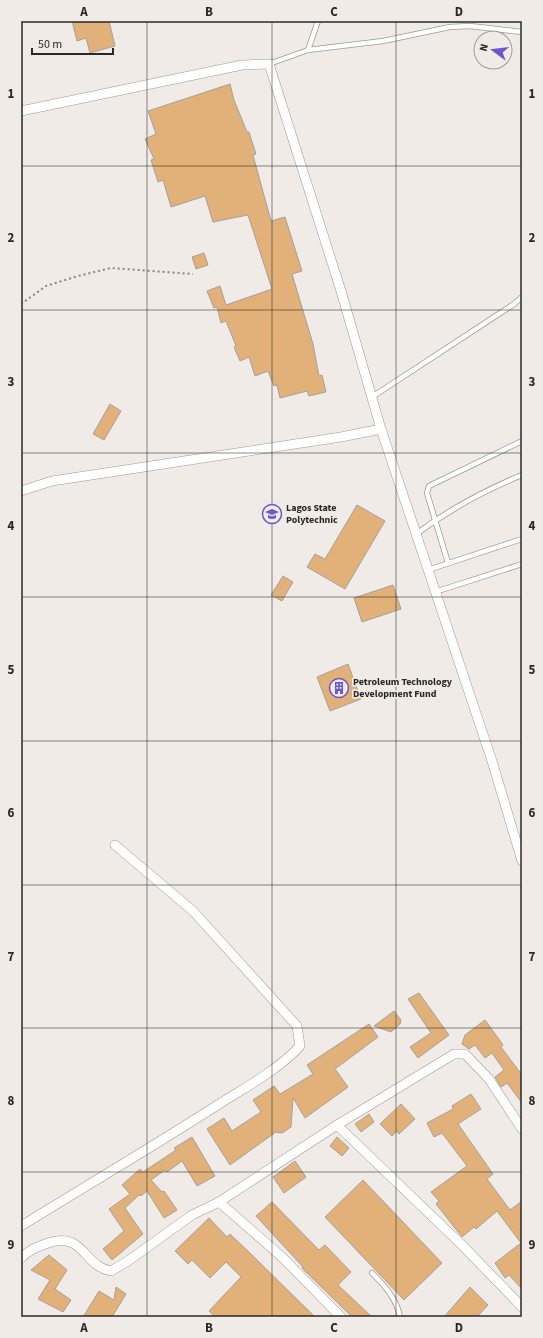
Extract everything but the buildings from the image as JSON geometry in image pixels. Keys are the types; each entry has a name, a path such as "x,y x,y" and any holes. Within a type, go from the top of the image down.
{"street":[{"path":"21,111 242,65 269,64 381,429 492,761 522,861"},
{"path":"21,491 52,481 341,437 381,429"},
{"path":"21,1226 150,1148 233,1095 289,1058 300,1046 297,1026 193,911 114,845"},
{"path":"21,1258 29,1250 56,1240 67,1240 75,1244 99,1267 110,1271 128,1261 192,1215 219,1202 337,1125 454,1054 465,1054 489,1079 522,1129"},
{"path":"337,1125 522,1306"},
{"path":"219,1202 282,1257 340,1317"}],"lane":[{"path":"308,50 318,21"},
{"path":"269,64 308,50 383,41 450,27 470,26 522,32"},
{"path":"372,397 514,304 522,296"},
{"path":"448,563 427,493 429,486 522,441"},
{"path":"416,534 448,511 493,487 522,475"},
{"path":"428,570 522,539"},
{"path":"435,592 522,564"},
{"path":"372,1273 385,1286 399,1308 400,1317"}],"path":[{"path":"21,304 46,286 111,268 193,274"}],"place":[{"name":"Lagos State Polytechnic","path":"272,514"},
{"name":"Petroleum Technology Development Fund","path":"339,688"}]}
